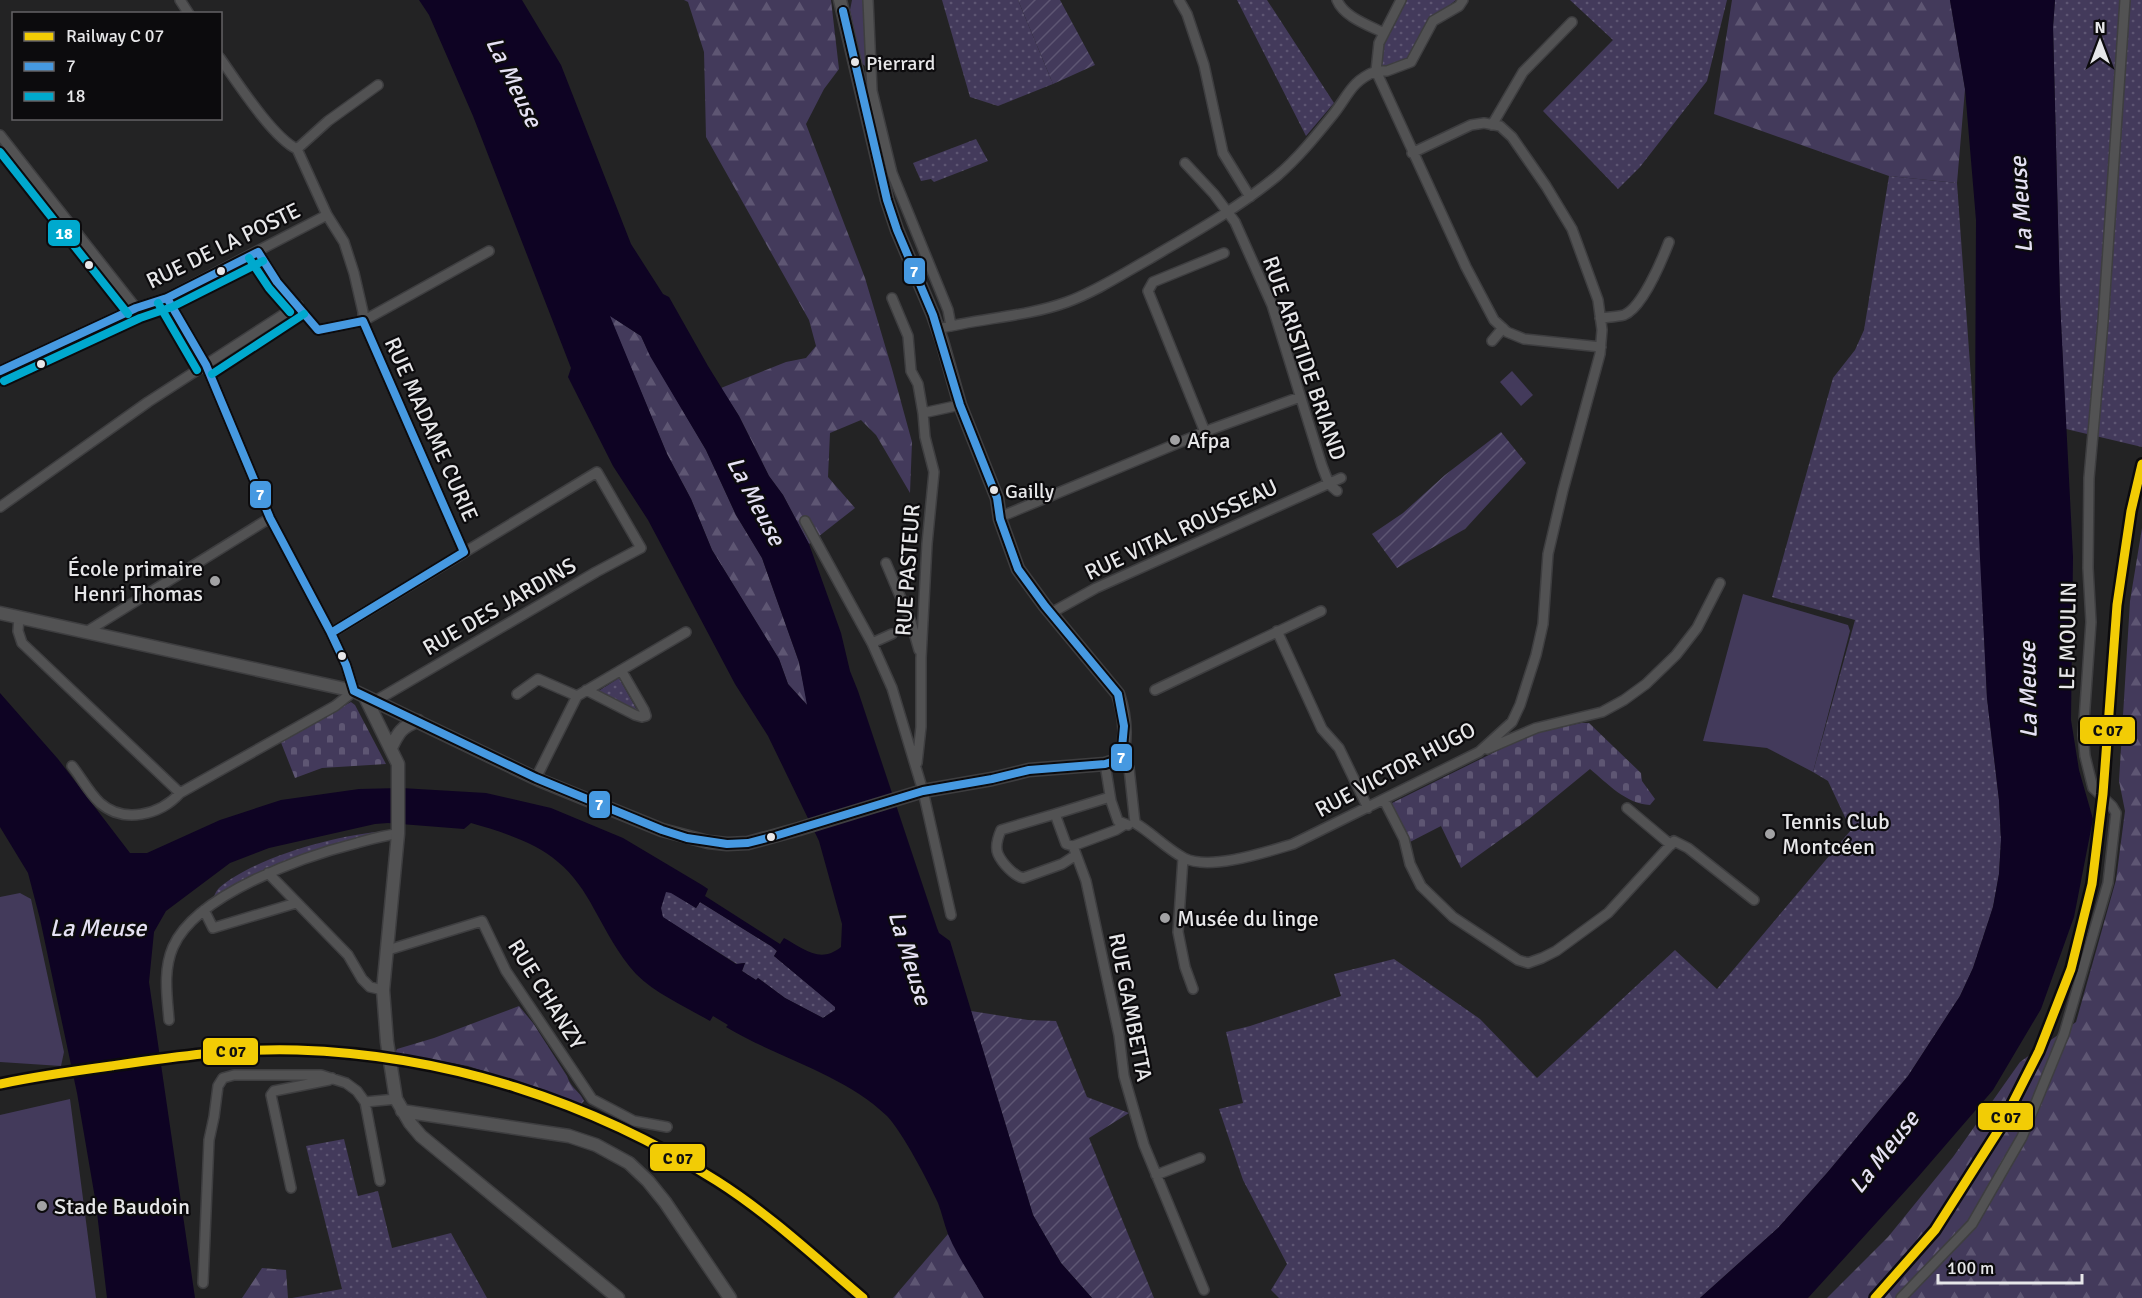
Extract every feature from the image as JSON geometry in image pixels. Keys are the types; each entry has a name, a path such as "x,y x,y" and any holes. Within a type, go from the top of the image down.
{"street":[{"path":"868,0 872,91 892,173 948,310 951,326"},
{"path":"1179,0 1187,14 1204,65 1223,153 1250,197"},
{"path":"1337,0 1340,7 1357,19 1384,33"},
{"path":"1401,0 1376,54 1376,71 1466,267 1494,320 1507,332 1524,339 1601,347"},
{"path":"938,329 1026,313 1066,303 1101,286 1229,213 1279,174 1310,143 1361,77 1411,62 1433,21 1459,6 1463,0"},
{"name":"LE MOULIN","path":"1901,1298 1972,1224 2022,1137 2064,1034 2108,883 2115,829 2115,810 2097,793 2087,769 2083,735 2091,622 2088,568 2089,478 2103,322 2125,0"},
{"path":"0,612 360,694 377,700 536,778 642,823 687,838 727,844 748,843 917,793 1029,770 1113,762 1129,768 1135,823 1131,826 1118,822 1110,797 1113,762 1125,733 1123,710 1118,694 1050,613 1018,569 1000,517 997,498 975,448 960,405 938,329 887,201 843,4"},
{"path":"1412,153 1471,125 1492,124 1523,72 1572,22"},
{"path":"222,61 278,134 289,145 297,149 328,121 378,85"},
{"name":"RUE VICTOR HUGO","path":"1135,823 1183,858 1195,862 1264,853 1293,844 1479,752 1512,722 1536,655 1543,624 1548,554 1601,347 1598,300 1572,229 1512,137 1500,126 1492,124"},
{"path":"0,135 136,308"},
{"name":"RUE MADAME CURIE","path":"297,149 327,215 344,242 354,273 363,321 464,552"},
{"name":"RUE ARISTIDE BRIAND","path":"1185,163 1235,222 1272,305 1329,483"},
{"name":"RUE DE LA POSTE","path":"0,371 136,308 167,298 327,215"},
{"path":"1600,318 1626,315 1638,302 1669,243"},
{"path":"258,252 277,282 318,330 363,321 489,251"},
{"path":"1205,432 1148,291 1153,282 1224,253"},
{"path":"167,298 206,365 270,518 398,764 398,832 383,990 387,1042 396,1099 421,1136 618,1298"},
{"name":"RUE PASTEUR","path":"892,298 908,336 911,371 918,384 924,413 925,437 934,472 927,544 921,658 921,727 916,768"},
{"path":"0,507 148,402 298,305"},
{"path":"1492,340 1503,328"},
{"path":"1000,517 1205,432 1300,398"},
{"path":"924,413 960,405"},
{"name":"RUE DES JARDINS","path":"377,700 641,548 597,472 464,552"},
{"name":"RUE VITAL ROUSSEAU","path":"1050,613 1096,588 1341,478"},
{"path":"1329,483 1337,491"},
{"path":"86,632 270,518"},
{"path":"805,522 872,643 892,688 916,768 917,793 951,915"},
{"path":"331,633 464,552"},
{"path":"886,563 911,622 921,658"},
{"path":"1479,752 1536,728 1602,712 1624,700 1646,684 1676,655 1696,628 1720,583"},
{"path":"1155,690 1321,611"},
{"path":"19,618 18,631 22,643 180,793"},
{"path":"1277,631 1322,729 1339,748 1368,808"},
{"path":"536,778 577,696 686,632"},
{"path":"872,643 892,634"},
{"path":"586,690 635,715 646,716 621,670"},
{"path":"517,694 538,679 577,696"},
{"path":"72,766 100,803 121,814 151,812 173,800 180,793 360,694"},
{"path":"391,748 400,729 418,721"},
{"path":"1110,797 1001,830 997,840 998,854 1017,876 1023,878 1062,864 1075,851 1124,825"},
{"path":"1384,800 1404,839 1410,864 1421,886 1453,917 1518,960 1528,963 1556,951 1608,913 1674,841 1688,848 1754,900"},
{"path":"1627,808 1671,844"},
{"name":"RUE GAMBETTA","path":"1055,814 1066,844 1075,851 1086,881 1119,1035 1124,1076 1144,1145 1204,1290"},
{"path":"169,1020 166,976 171,953 180,935 204,910 268,873 295,861 398,832"},
{"path":"1183,858 1178,932 1185,966 1193,989"},
{"path":"268,873 348,954 362,979 370,987 383,990"},
{"path":"204,910 213,928 296,903"},
{"name":"RUE CHANZY","path":"388,950 482,921 506,972 592,1099 633,1121 667,1127"},
{"path":"202,1282 209,1140 218,1086 223,1078 234,1075 321,1075 346,1083 357,1091 365,1102 380,1181"},
{"path":"291,1188 271,1095 274,1091 332,1078"},
{"path":"365,1102 396,1099"},
{"path":"402,1111 569,1136 596,1144 629,1163 648,1181 730,1298"},
{"path":"1156,1175 1200,1158"}],"green space":[{"path":"684,0 831,0 839,69 824,89 806,124 865,278 892,369 912,442 910,493 876,435 861,420 830,433 828,477 855,508 809,544 783,495 769,476 739,416 721,388 786,362 806,358 816,346 809,320 706,137 704,52 688,2"},
{"path":"852,0 865,0 865,66 861,63 850,10"},
{"path":"942,0 1018,0 1053,84 998,106 970,97"},
{"path":"1018,0 1060,0 1095,65 1053,84"},
{"path":"1237,0 1267,0 1334,103 1306,136"},
{"path":"1407,0 1456,0 1451,4 1451,9 1437,17 1409,61 1387,67 1382,65 1381,48 1388,31"},
{"path":"1570,0 1727,0 1707,81 1640,167 1618,189 1543,111 1613,40"},
{"path":"1732,0 1950,0 1965,89 1957,183 1889,176 1714,114"},
{"path":"2055,0 2142,0 2142,447 2066,429 2060,302 2053,27"},
{"path":"976,139 988,161 934,182 931,179 921,181 913,163"},
{"path":"1889,176 1957,183 1975,434 1987,698 1999,800 2001,840 1999,874 1993,907 1973,968 1960,996 1908,1076 1827,1173 1778,1228 1700,1298 1279,1298 1271,1290 1287,1264 1243,1180 1219,1109 1243,1103 1226,1032 1341,996 1334,974 1394,959 1480,1019 1537,1078 1675,950 1717,989 1851,830 1828,781 1813,772 1855,620 1772,597 1833,378 1855,350 1864,330"},
{"path":"609,315 641,336 706,450 736,515 762,558 799,662 808,706 788,684 779,659 712,550 691,499 667,454"},
{"path":"1512,371 1533,395 1521,406 1500,382"},
{"path":"1501,432 1526,463 1465,529 1397,568 1372,534 1403,513 1445,475"},
{"path":"2142,528 2142,1298 1827,1298 1888,1237 1953,1157 2020,1062 2076,1022 2116,880 2125,811 2119,781 2130,601"},
{"path":"1743,594 1848,625 1850,631 1813,772 1767,748 1703,741"},
{"path":"619,678 637,710 597,692"},
{"path":"351,702 355,705 386,764 322,768 295,778 280,740"},
{"path":"1589,723 1641,773 1642,781 1655,799 1650,805 1625,797 1590,769 1529,819 1461,868 1441,826 1408,843 1390,804 1531,734"},
{"path":"386,831 295,861 211,905 219,888 254,866 322,842"},
{"path":"665,892 671,892 696,908 700,902 771,946 777,951 774,956 836,1007 835,1010 823,1018 785,998 758,978 756,980 742,971 745,963 737,964 662,917 661,908"},
{"path":"20,893 31,899 64,1052 61,1066 0,1062 0,897"},
{"path":"519,1006 533,1023 571,1084 582,1097 584,1101 581,1104 468,1066 395,1053 397,1049 434,1038"},
{"path":"971,1011 1028,1020 1056,1021 1087,1097 1129,1113 1089,1138 1154,1298 1092,1298 1061,1263 1033,1215"},
{"name":"Stade Baudoin","path":"70,1099 96,1298 0,1298 0,1115"},
{"path":"344,1139 358,1196 378,1191 392,1248 451,1233 487,1298 292,1298 342,1289 306,1146"},
{"path":"948,1234 984,1298 893,1298"},
{"path":"262,1268 286,1270 288,1298 242,1298"}],"water":[{"name":"La Meuse","path":"419,0 522,0 561,65 631,244 663,294 669,297 739,416 769,476 783,495 809,544 841,633 850,671 937,928 939,933 950,941 1033,1215 1061,1263 1092,1298 984,1298 952,1242 938,1203 922,1170 887,1116 870,1101 851,1089 746,1038 726,1027 728,1025 713,1016 710,1021 644,981 618,951 587,896 569,872 549,855 517,838 471,823 464,829 388,823 269,848 230,863 166,911 154,932 149,982 195,1298 107,1298 96,1204 77,1093 40,919 28,873 0,827 0,693 58,759 130,853 147,853 220,820 281,800 359,789 401,788 486,793 551,808 623,838 708,889 705,896 780,944 784,938 819,955 833,952 841,947 842,924 819,841 768,736 735,684 648,520 613,466 568,377 571,368 473,116 429,15","holes":["610,316 641,336 650,356 706,450 736,515 762,558 799,662 807,705 788,684 779,659 712,550 691,499 667,454","666,892 696,908 700,902 771,946 777,951 774,956 835,1007 835,1010 823,1018 785,998 758,978 756,980 742,971 745,963 736,964 663,917 661,908"]},
{"name":"La Meuse","path":"1950,0 2055,0 2053,27 2060,302 2073,557 2071,720 2079,770 2093,819 2074,917 2041,1009 1993,1090 1808,1298 1700,1298 1778,1228 1908,1076 1960,996 1973,968 1993,907 1999,874 2001,840 1999,800 1987,698 1975,434 1976,220 1965,89"}],"transit line":[{"name":"7","path":"354,691 536,778 662,830 687,838 727,844 748,843 775,836 923,791 1029,770 1105,764 1121,759 1124,726 1118,694 1045,606 1018,569 1000,519 997,498 960,405 933,315 897,230 887,200 843,11"},
{"name":"18","path":"0,152 128,314"},
{"name":"7","path":"0,371 136,308 167,298 258,252 277,282 318,330 363,321 464,552 331,633"},
{"name":"18","path":"249,258 269,288 290,312"},
{"name":"18","path":"4,381 140,318 172,307 263,261"},
{"name":"7","path":"167,298 206,365 270,518 331,633 346,665 354,691"},
{"name":"18","path":"158,303 197,370"},
{"name":"18","path":"212,374 304,314"},
{"path":"1875,1298 1935,1230 2000,1128 2039,1051 2071,969 2092,884 2103,794 2117,605 2131,511 2142,464"},
{"path":"0,1084 180,1056 273,1050 353,1054 408,1061 463,1073 516,1087 568,1106 619,1127 669,1153 717,1181 755,1208 863,1298"}],"place":[{"name":"Pierrard","path":"855,62"},
{"name":"Afpa","path":"1175,440"},
{"name":"Gailly","path":"994,490"},
{"name":"École primaire Henri Thomas","path":"215,581"},
{"name":"Tennis Club Montcéen","path":"1770,834"},
{"name":"Musée du linge","path":"1165,918"},
{"name":"Stade Baudoin","path":"42,1206"}]}
